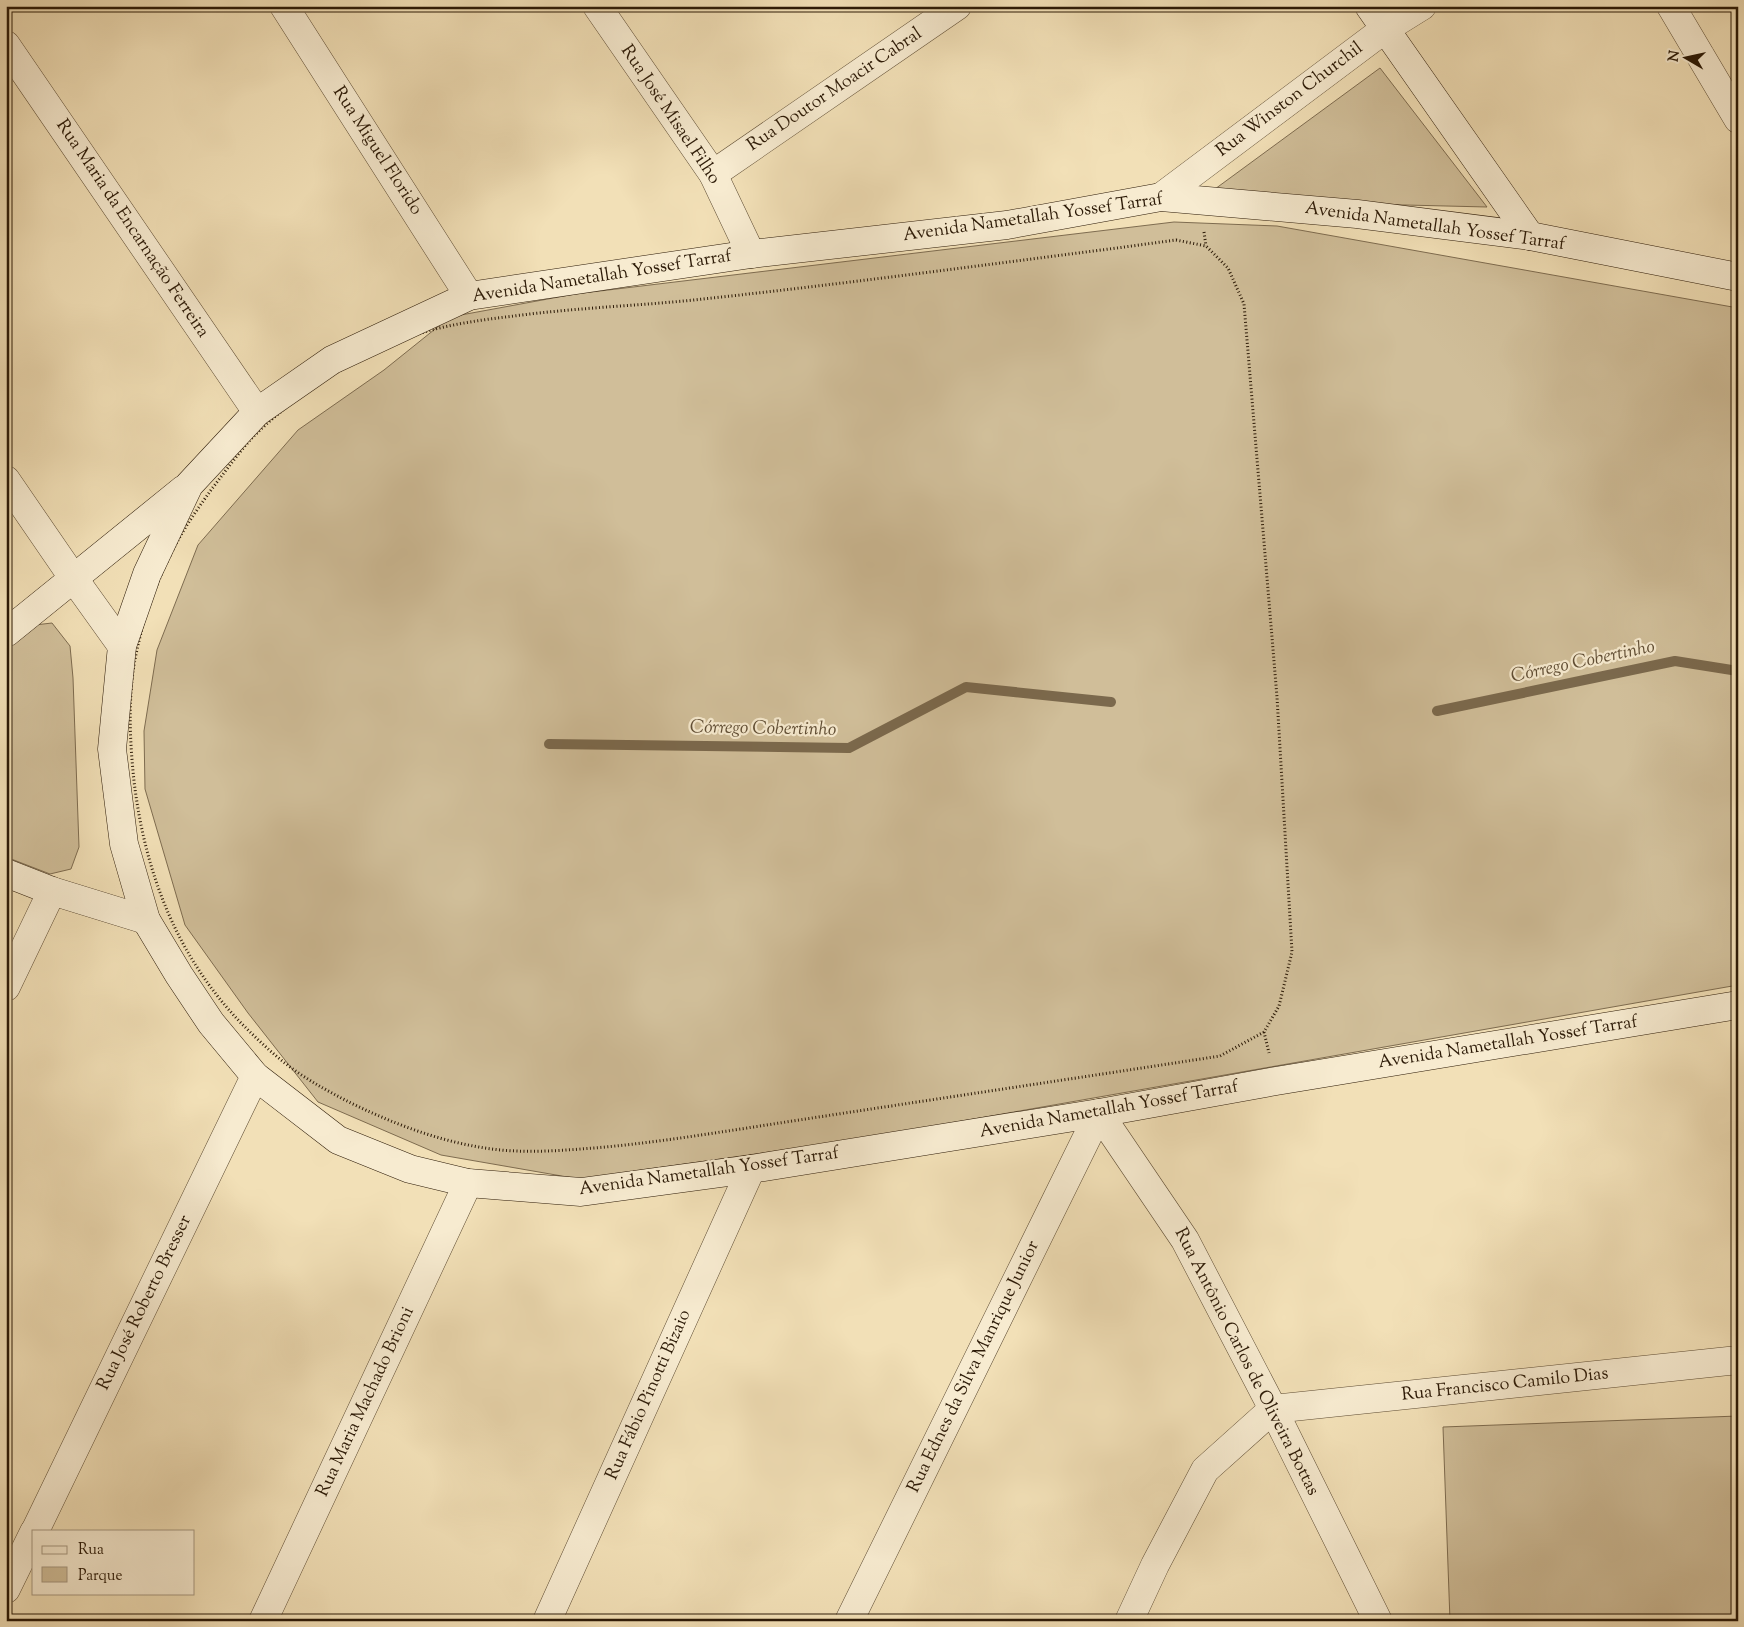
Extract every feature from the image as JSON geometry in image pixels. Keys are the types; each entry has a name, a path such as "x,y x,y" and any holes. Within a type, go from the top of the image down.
{"street":[{"name":"Rua Miguel Florido","path":"284,6 469,296"},
{"name":"Rua José Misael Filho","path":"597,6 713,174 751,254"},
{"name":"Rua Doutor Moacir Cabral","path":"713,174 957,6"},
{"path":"1369,6 1530,236"},
{"name":"Rua Winston Churchil","path":"1161,197 1385,29 1422,6"},
{"path":"1671,6 1738,119"},
{"name":"Rua Maria da Encarnação Ferreira","path":"6,46 257,412"},
{"name":"Avenida Nametallah Yossef Tarraf","path":"1738,278 1530,236 1357,214 1161,197 1007,225 751,254 469,296 332,360 257,412 189,485 147,574 122,646 112,749 124,844 146,920 179,975 212,1023 255,1076 338,1140 410,1169 468,1183 581,1192 751,1169 1099,1113 1276,1081 1738,1005"},
{"path":"6,480 122,646"},
{"path":"6,633 189,485"},
{"path":"45,602 67,601 101,616"},
{"path":"6,874 52,891 146,920"},
{"path":"6,987 52,891"},
{"name":"Rua José Roberto Bresser","path":"35,1530 255,1076"},
{"name":"Rua Antônio Carlos de Oliveira Bottas","path":"1099,1113 1185,1240 1273,1409 1378,1621"},
{"name":"Rua Ednes da Silva Manrique Junior","path":"849,1621 1099,1113"},
{"name":"Rua Fábio Pinotti Bizaio","path":"547,1621 751,1169"},
{"name":"Rua Maria Machado Brioni","path":"263,1621 468,1183"},
{"name":"Rua Francisco Camilo Dias","path":"1273,1409 1738,1360"},
{"path":"1130,1621 1155,1566 1205,1470 1273,1409"},
{"name":"Rua José Roberto Bresser","path":"6,1589 32,1536"}],"path":[{"path":"1176,240 1206,246 1228,268 1244,304 1277,697 1292,952 1279,1006 1264,1032 1220,1056 651,1142 553,1152 479,1148 400,1126 367,1111 299,1074 265,1047 230,1011 203,978 168,915 154,878 144,841 136,798 131,756 130,715 133,670 141,633 162,573 176,543 223,473 252,439 283,411 314,387 358,361 394,342 437,328 486,319 702,299 1176,240"}],"green space":[{"path":"1380,68 1487,207 1200,200"},
{"path":"1174,222 1277,226 1738,308 1738,985 854,1140 579,1179 441,1155 318,1102 248,1013 185,925 145,789 144,731 157,650 198,545 298,430 384,370 450,317 575,294"},
{"path":"52,623 70,646 73,678 79,847 71,869 50,874 6,857 6,643 26,626"},
{"path":"1738,1416 1738,1621 1450,1621 1443,1427"}],"waterway":[{"name":"Córrego Cobertinho","path":"1437,711 1675,661 1738,671"},
{"name":"Córrego Cobertinho","path":"549,744 849,748 966,687 1111,702"}]}
